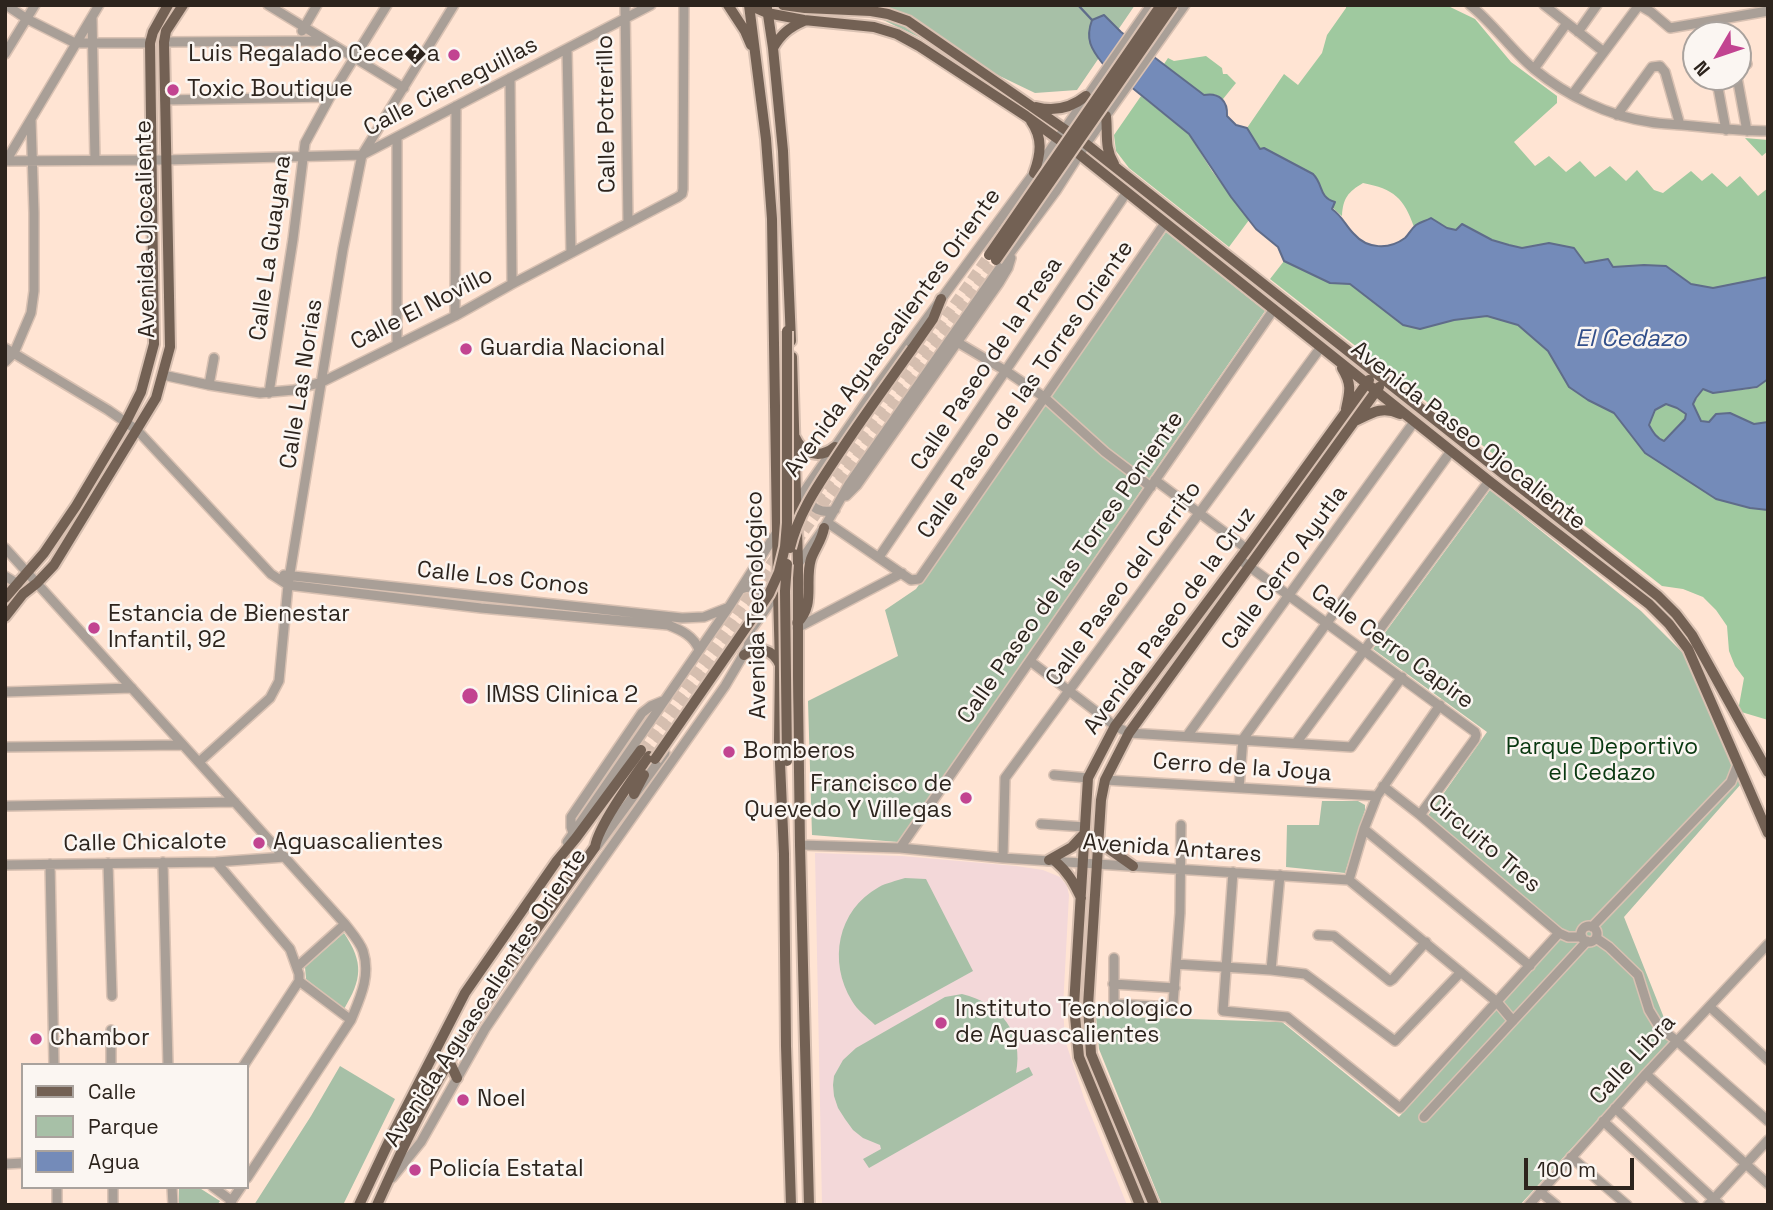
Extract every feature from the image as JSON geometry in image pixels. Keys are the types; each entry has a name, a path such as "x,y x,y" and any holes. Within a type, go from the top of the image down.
{"main road":[{"name":"Avenida Ojocaliente","path":"5,598 44,553 76,506 141,392 154,344 150,43 168,5"},
{"name":"Avenida Ojocaliente","path":"5,617 23,594 54,565 156,398 163,375 170,347 164,42 166,31 183,5"},
{"path":"728,5 745,31 756,57"},
{"path":"749,5 804,20 874,27 897,34 1028,111 1061,108 1074,104 1088,93"},
{"name":"Avenida Tecnológico","path":"749,5 766,139 772,219 779,740 791,1205"},
{"path":"783,5 871,11 908,21 1061,134"},
{"name":"Avenida Aguascalientes Oriente","path":"1161,5 1051,163 992,258 1173,5"},
{"name":"Avenida Tecnológico","path":"767,9 783,152 795,435 800,845 809,1205"},
{"path":"773,48 785,31 804,20"},
{"path":"1028,111 1040,142 1040,155 1034,173"},
{"path":"1109,112 1108,151 1121,171"},
{"name":"Avenida Paseo Ojocaliente","path":"1061,134 1086,144 1121,171 1658,596 1692,635 1768,772"},
{"name":"Avenida Paseo Ojocaliente","path":"1061,134 1079,154 1366,384 1641,598 1670,624 1688,649 1768,833"},
{"path":"634,794 648,755 761,606 779,572 785,547 788,505 789,296"},
{"path":"783,825 788,816 785,580 792,540 807,501 933,319 941,299"},
{"path":"1336,360 1350,386 1350,417 1384,409 1412,420"},
{"name":"Avenida Paseo de la Cruz","path":"1154,1205 1091,1054 1088,1006 1101,800 1105,780 1129,733 1250,566 1350,417 1375,372"},
{"name":"Avenida Paseo de la Cruz","path":"1140,1205 1079,1057 1074,1006 1088,778 1115,726 1239,559 1350,417 1384,379"},
{"path":"795,435 798,444 809,453 823,454 835,447"},
{"path":"797,626 804,617 808,604 810,566 826,525"},
{"path":"744,655 751,650 765,649 773,654 780,665"},
{"name":"Avenida Aguascalientes Oriente","path":"377,1205 449,1061 525,945 598,844 597,839 614,808 648,755"},
{"name":"Avenida Aguascalientes Oriente","path":"359,1205 465,993 556,862 648,755"},
{"path":"1082,900 1065,870 1052,861 1072,847 1085,830"},
{"path":"1099,842 1133,866"},
{"path":"449,1061 457,1077"}],"street":[{"path":"6,5 27,19 75,43 150,43"},
{"path":"5,54 35,5"},
{"path":"6,161 99,5"},
{"path":"268,5 404,88"},
{"path":"295,41 317,5"},
{"name":"Calle La Guayana","path":"269,393 305,143 387,5"},
{"name":"Calle Las Norias","path":"199,762 270,698 279,681 289,581 343,249 362,155 454,5"},
{"name":"Calle Potrerillo","path":"625,5 628,223"},
{"name":"Calle Cieneguillas","path":"6,161 362,155 651,5"},
{"name":"Calle El Novillo","path":"163,375 209,385 269,393 294,390 322,382 455,316 682,194 684,5"},
{"name":"Avenida Aguascalientes Oriente","path":"556,862 573,833 571,817 642,713 664,700 875,389 1034,173 1151,5"},
{"name":"Avenida Aguascalientes Oriente","path":"598,844 826,525 849,484 1185,5"},
{"path":"1470,5 1483,9 1517,54 1553,84 1617,115 1650,122 1726,130 1768,131"},
{"path":"1544,5 1604,51"},
{"path":"1578,32 1597,5"},
{"path":"1572,95 1639,5 1670,28 1768,11"},
{"path":"92,17 95,160"},
{"path":"1534,69 1567,23"},
{"path":"164,42 326,41"},
{"path":"567,49 570,253"},
{"path":"1617,115 1653,67 1660,66 1665,72 1680,125"},
{"path":"510,78 512,284"},
{"path":"1719,91 1726,130"},
{"path":"1740,91 1747,131"},
{"path":"1088,93 1088,100 1094,109 1109,112"},
{"path":"165,100 330,97"},
{"path":"455,316 456,106"},
{"path":"5,362 14,353 31,313 34,291 31,120"},
{"path":"397,137 397,344"},
{"path":"1043,159 1052,160 1058,166 1056,191"},
{"name":"Calle Paseo de la Presa","path":"879,557 1127,192"},
{"name":"Calle Paseo de las Torres Oriente","path":"902,573 911,580 919,579 1165,223"},
{"name":"Avenida Aguascalientes Oriente","path":"836,508 858,485 1004,275 1013,249"},
{"name":"Calle Paseo de las Torres Poniente","path":"900,848 1274,309"},
{"path":"957,342 1044,397 1105,452 1199,513 1247,549"},
{"name":"Calle Paseo del Cerrito","path":"1003,858 1005,778 1321,347"},
{"name":"Calle Los Conos","path":"5,348 137,430 271,574 289,581 481,608 668,625 691,637 699,650"},
{"path":"209,385 214,358"},
{"name":"Calle Cerro Ayutla","path":"1187,736 1412,420"},
{"path":"1239,788 1243,739 1451,451"},
{"path":"1296,743 1489,481"},
{"path":"808,487 808,499 814,508 827,512 836,508"},
{"path":"797,626 902,573 826,525"},
{"path":"5,548 345,924 363,950 367,972 351,1020 248,1176"},
{"name":"Calle Cerro Capire","path":"1239,559 1475,732 1476,735 1420,815"},
{"path":"5,576 18,584"},
{"name":"Calle Los Conos","path":"289,581 482,597 682,618 704,617 729,607"},
{"path":"741,589 752,586 762,591 766,598 766,609"},
{"path":"481,608 482,597"},
{"name":"Avenida Aguascalientes Oriente","path":"386,1186 421,1142 496,1012 725,686 750,642 751,628"},
{"path":"1030,662 1115,726 1129,733 1351,747 1402,677"},
{"path":"5,692 132,688"},
{"path":"1440,705 1377,796 1349,880 1497,1002 1513,1021"},
{"path":"5,747 183,745"},
{"path":"1588,939 1583,930 1585,927 1592,926 1731,782 1738,764"},
{"path":"1054,775 1088,778"},
{"name":"Cerro de la Joya","path":"1105,780 1377,796"},
{"path":"1731,782 1746,782"},
{"name":"Circuito Tres","path":"1383,786 1559,933"},
{"path":"5,806 235,802"},
{"path":"1041,824 1085,830"},
{"path":"1114,958 1113,1000 1116,1004 1172,1007 1181,869 1181,825"},
{"path":"1364,829 1530,966"},
{"name":"Avenida Aguascalientes Oriente","path":"598,844 620,833"},
{"name":"Avenida Antares","path":"800,845 900,848 1003,858 1349,880"},
{"name":"Calle Chicalote","path":"5,865 216,862 285,857"},
{"path":"163,862 168,1063"},
{"path":"216,862 290,949 299,974 299,981 245,1063"},
{"path":"108,863 112,996"},
{"path":"50,864 54,1063"},
{"path":"1233,872 1223,1011 1287,1017 1400,1108 1559,933 1609,947 1638,975 1649,1010 1660,1028 1768,1121"},
{"path":"1270,970 1280,875"},
{"path":"297,967 345,924"},
{"path":"1318,935 1334,936 1390,981 1426,942"},
{"path":"1424,1117 1588,939"},
{"name":"Calle Libra","path":"1528,1205 1768,944"},
{"path":"1176,964 1306,974 1395,1041 1461,972"},
{"path":"299,981 351,1020"},
{"path":"1114,984 1174,988"},
{"path":"1710,1007 1768,1060"},
{"path":"111,1030 111,1063"},
{"path":"1646,1074 1768,1184"},
{"path":"1615,1108 1714,1203 1768,1140"},
{"path":"1603,1121 1694,1205"},
{"path":"1571,1157 1627,1205"},
{"path":"215,1189 230,1203"},
{"path":"1540,1192 1556,1205"}],"shaded area":[{"name":"Instituto Tecnologico de Aguascalientes","path":"815,853 902,856 1016,866 1043,870 1060,877 1067,886 1069,895 1063,1007 1065,1040 1084,1098 1127,1205 822,1205"}],"green space":[{"path":"852,5 1135,5 1077,90 1035,93"},
{"path":"1346,5 1446,5 1475,19 1511,62 1557,96 1557,103 1514,142 1535,166 1549,156 1566,172 1580,161 1595,177 1610,166 1626,181 1637,170 1654,190 1663,193 1691,171 1702,181 1712,173 1727,187 1740,176 1758,196 1768,188 1768,277 1732,284 1715,291 1691,284 1666,266 1613,267 1608,259 1584,263 1549,243 1528,247 1513,246 1490,239 1463,224 1457,230 1447,228 1431,218 1414,227 1402,202 1396,196 1383,188 1363,183 1347,196 1342,216 1325,198 1313,174 1264,148 1260,149 1247,128 1284,74 1298,85 1322,53 1327,35"},
{"path":"1206,56 1236,83 1223,99 1214,94 1204,96 1164,64 1168,58 1174,61"},
{"path":"1141,96 1189,134 1212,171 1249,220 1229,247 1129,168 1116,151 1114,135"},
{"path":"1745,138 1768,140 1768,151 1762,156"},
{"path":"1166,232 1265,311 898,842 812,835 808,701 898,656 885,610 916,589"},
{"path":"1284,261 1330,283 1350,284 1403,325 1420,329 1452,320 1488,316 1518,325 1548,351 1569,387 1614,413 1645,453 1716,499 1768,510 1768,720 1738,711 1744,678 1729,651 1727,626 1703,597 1683,589 1662,586 1270,279"},
{"path":"1768,379 1768,422 1754,424 1730,413 1709,422 1701,421 1693,404 1703,389 1713,393 1757,388"},
{"path":"1666,404 1686,414 1685,419 1664,441 1654,434 1649,425 1655,410"},
{"name":"Parque Deportivo el Cedazo","path":"1490,490 1641,611 1683,653 1714,715 1741,784 1624,917 1672,1038 1520,1205 1162,1205 1099,1049 1096,1016 1282,1022 1399,1117 1566,932 1427,817 1487,732 1373,649"},
{"path":"1322,801 1358,801 1365,805 1345,873 1286,867 1287,825 1319,825"},
{"path":"905,878 926,879 973,971 875,1025 854,1004 845,986 840,970 841,938 854,909 865,897 882,886"},
{"path":"344,933 355,953 358,971 354,989 344,1009 306,979 305,967"},
{"path":"962,994 988,1005 1007,1022 1016,1045 1016,1073 1029,1067 1033,1075 869,1168 863,1159 881,1149 880,1145 863,1138 845,1119 834,1096 834,1076 843,1060 856,1048 945,997"},
{"path":"340,1066 395,1099 343,1205 254,1205 311,1116"},
{"path":"179,1189 201,1189 220,1201 217,1205 179,1205"}],"water":[{"name":"El Cedazo","path":"1104,15 1121,32 1204,95 1214,95 1222,99 1227,116 1236,125 1247,128 1260,149 1264,148 1313,174 1323,194 1335,202 1332,209 1365,243 1392,245 1405,238 1416,225 1431,218 1447,228 1456,230 1462,224 1492,240 1522,248 1549,243 1574,248 1585,263 1608,259 1613,267 1666,266 1691,284 1713,288 1768,277 1768,379 1757,387 1713,393 1703,389 1693,404 1701,421 1709,422 1716,414 1730,413 1754,424 1768,422 1768,510 1716,499 1645,453 1614,413 1569,387 1548,351 1518,325 1487,316 1454,320 1420,329 1403,325 1350,284 1330,283 1284,261 1278,247 1256,229 1231,197 1189,134 1103,64 1090,44 1092,20","holes":["1666,404 1686,414 1685,419 1664,441 1649,425 1655,410"]}],"waterway":[{"path":"1078,5 1092,20"}],"tunnel":[{"path":"807,513 989,255"},
{"path":"796,543 996,260"},
{"path":"641,750 779,552"},
{"path":"649,756 777,570"}],"place":[{"name":"Luis Regalado Cece�a","path":"454,55"},
{"name":"Toxic Boutique","path":"173,90"},
{"name":"Guardia Nacional","path":"466,349"},
{"name":"Estancia de Bienestar Infantil, 92","path":"94,628"},
{"name":"IMSS Clinica 2","path":"470,696"},
{"name":"Bomberos","path":"729,752"},
{"name":"Francisco de Quevedo Y Villegas","path":"966,798"},
{"name":"Aguascalientes","path":"259,843"},
{"name":"Instituto Tecnologico de Aguascalientes","path":"941,1023"},
{"name":"Chambor","path":"36,1039"},
{"name":"Noel","path":"463,1100"},
{"name":"Policía Estatal","path":"415,1170"}]}
